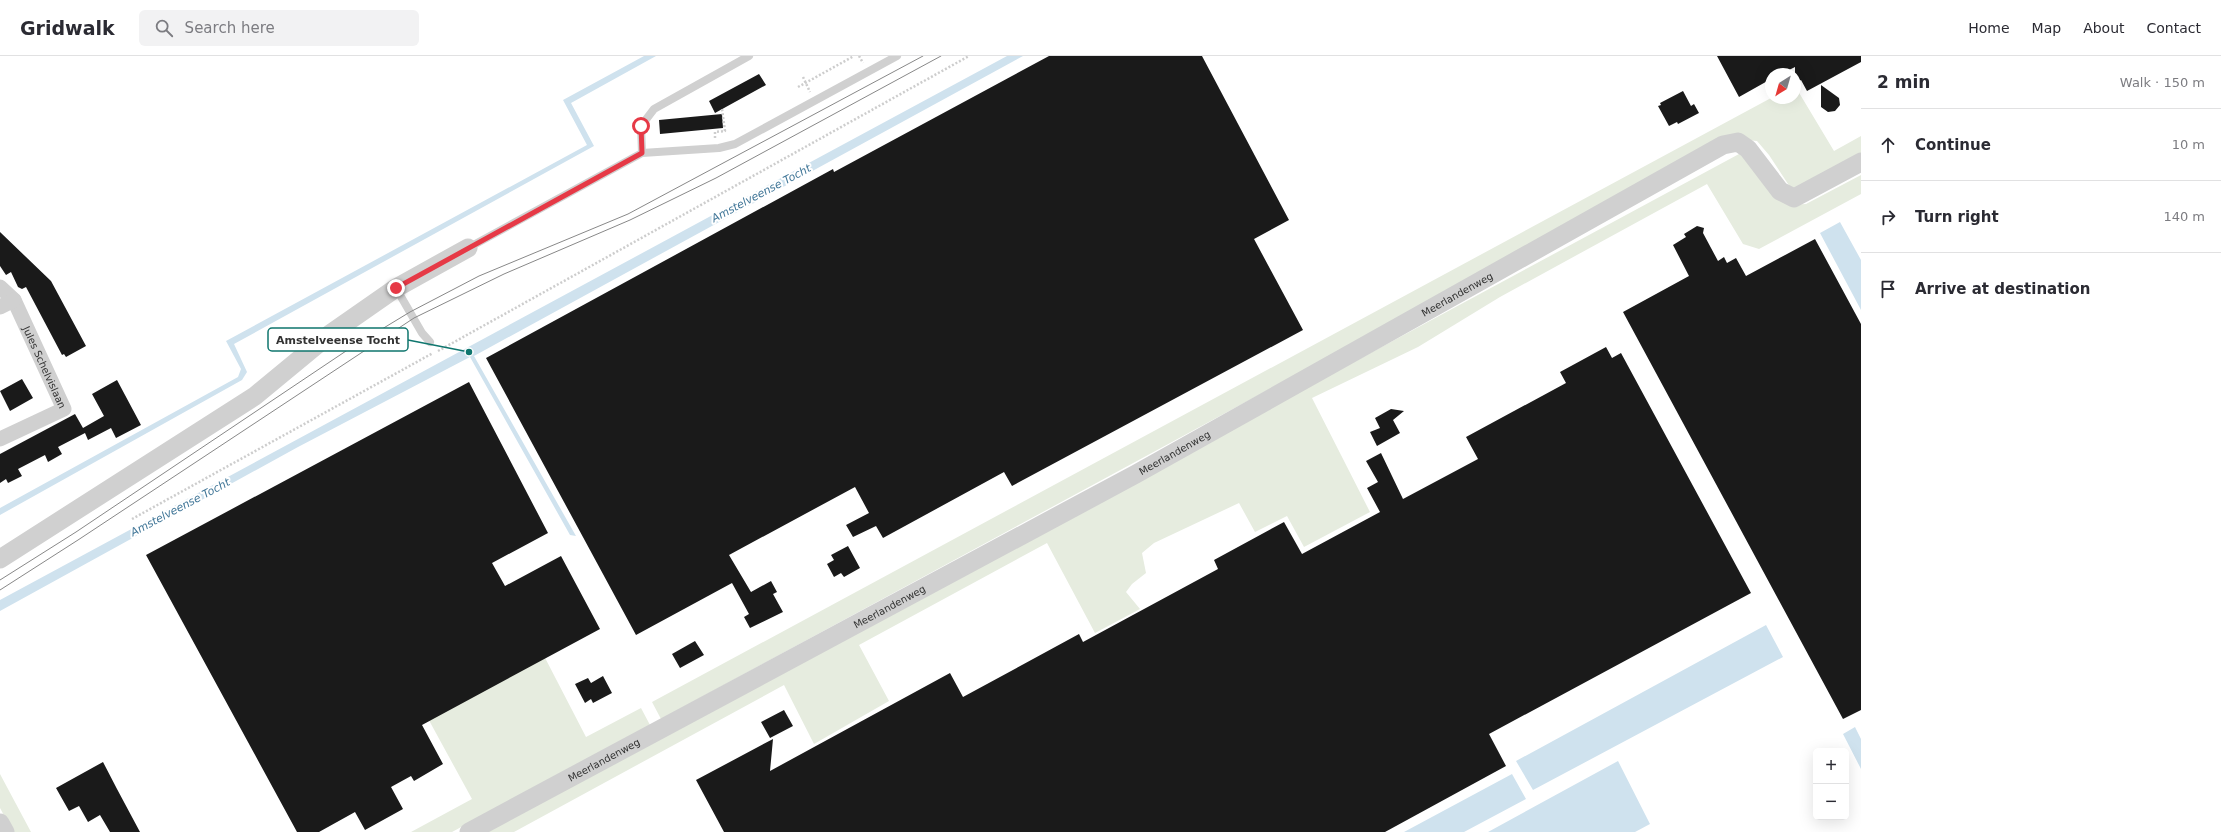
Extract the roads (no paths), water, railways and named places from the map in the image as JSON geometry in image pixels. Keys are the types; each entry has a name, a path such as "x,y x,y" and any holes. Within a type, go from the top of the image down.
{"street":[{"name":"Meerlandenweg","path":"469,832 1136,474 1723,145 1738,142 1748,150 1780,191 1794,198 1861,162"},
{"path":"0,559 255,396 330,334 396,288 468,248"},
{"name":"Jules Schelvislaan","path":"0,287 14,300 64,409 0,439"},
{"path":"0,307 14,300"},
{"path":"0,823 5,832"}],"lane":[{"path":"642,153 641,126 654,109 749,56"},
{"path":"468,248 642,153 719,148 735,144 897,56"},
{"path":"396,288 422,333 430,342"}],"water":[{"path":"644,56 656,56 571,103 594,146 234,344 247,372 242,380 0,515 0,508 238,377 241,369 226,341 587,145 563,100"},
{"path":"1007,56 1023,56 474,356 576,536 570,535 470,357 298,447 0,611 0,600"},
{"path":"1840,222 1861,260 1861,310 1820,233"},
{"path":"1766,625 1783,657 1533,790 1516,761"},
{"path":"1855,727 1861,739 1861,769 1843,734"},
{"path":"1618,761 1650,824 1635,832 1488,832"},
{"path":"1512,774 1526,799 1464,832 1404,832"}],"tram line":[{"path":"0,580 76,532 349,349 410,312 479,276 628,214 923,56"},
{"path":"0,590 414,318 504,274 630,220 716,178 941,56"}],"place":[{"name":"Amstelveense Tocht","path":"469,352"}]}
